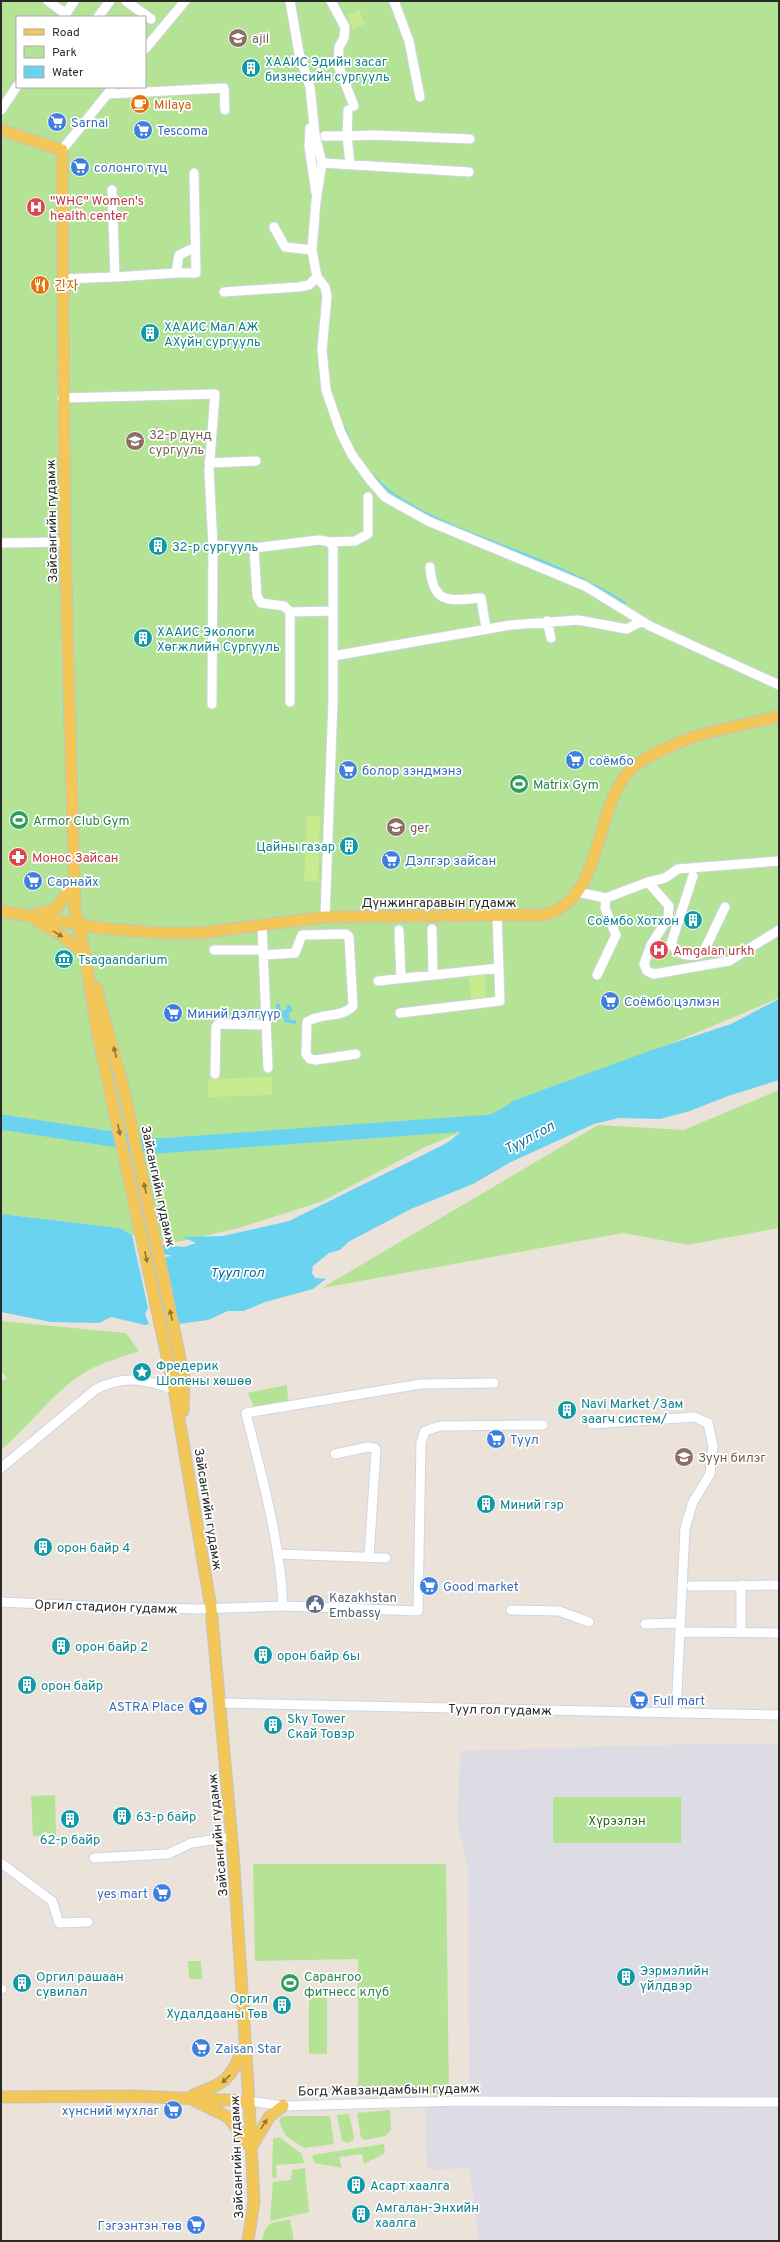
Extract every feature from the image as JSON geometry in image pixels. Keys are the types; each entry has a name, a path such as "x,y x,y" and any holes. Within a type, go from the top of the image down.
{"main road":[{"path":"1,130 62,150"},
{"name":"Зайсангийн гудамж","path":"62,150 62,398 73,886 75,908 85,954 97,1031 182,1428 211,1608 232,1837 249,2100 254,2201 252,2224 248,2241"},
{"name":"Дүнжингаравын гудамж","path":"1,911 79,925 158,933 198,933 325,917 544,915 553,913 562,909 577,892 590,867 614,797 631,770 654,754 692,737 779,716"},
{"path":"30,916 55,909 73,886"},
{"path":"30,916 64,937 85,954"},
{"name":"Зайсангийн гудамж","path":"85,954 107,1023 124,1090 179,1353 184,1378 182,1428"},
{"path":"187,2097 226,2081 238,2062 245,2045"},
{"name":"Богд Жавзандамбын гудамж","path":"1,2097 187,2097 249,2100"},
{"path":"187,2097 228,2117 251,2148 269,2117 283,2106"}],"street":[{"path":"48,1 65,16 74,1"},
{"path":"99,16 110,1"},
{"path":"126,1 151,19"},
{"path":"146,48 185,1"},
{"path":"290,1 299,53 310,87 314,135 322,164 316,199 312,250 317,277 325,287 327,296 322,350 326,390 346,444 360,468 380,492 391,501 428,521 585,586 642,621 779,685"},
{"path":"331,1 333,8 345,27 344,38 339,47 338,65 351,108 347,136 350,164"},
{"path":"397,3 410,41 420,97"},
{"path":"1,110 16,88"},
{"path":"62,150 110,90 224,88 226,110"},
{"path":"313,117 310,128 309,146 316,199"},
{"path":"326,136 374,135 470,139"},
{"path":"322,164 350,164 387,169 469,172"},
{"path":"62,279 196,273 194,173"},
{"path":"112,190 115,277"},
{"path":"274,227 285,247 312,250"},
{"path":"176,273 179,255 195,247"},
{"path":"224,292 305,286 312,283 317,277"},
{"path":"62,398 215,394 209,463 213,545 212,704"},
{"path":"209,463 256,461"},
{"path":"213,545 254,548 319,540 330,542 355,541 368,534 368,497"},
{"path":"1,543 65,542"},
{"path":"325,917 333,656 333,548 330,542"},
{"path":"254,548 259,600 261,603 284,606 290,612 290,702"},
{"path":"430,567 432,585 441,596 450,600 481,598 486,628"},
{"path":"290,612 333,611"},
{"path":"333,656 486,628 547,621 590,621 624,629 642,621"},
{"path":"547,621 551,638"},
{"path":"577,892 606,898 648,882 665,878 678,869 779,861"},
{"path":"693,876 671,944 676,951 687,956 703,953 725,907"},
{"path":"648,882 669,906 668,918 651,945 644,964 647,971 654,974 729,961 779,930"},
{"path":"597,975 616,935 604,908 606,898"},
{"path":"400,1013 500,1001 497,915"},
{"path":"262,924 265,1025 268,1068"},
{"path":"432,928 433,975"},
{"path":"399,930 401,978"},
{"path":"214,950 295,953 302,935 346,934 349,937 353,1006 348,1011 343,1013 312,1018 307,1022 306,1054 310,1059 316,1060 356,1054"},
{"path":"378,981 499,968"},
{"path":"215,1074 216,1027 218,1024 265,1025"},
{"path":"1,1468 96,1389 111,1381 132,1379 174,1389"},
{"path":"283,1606 278,1554 270,1513 246,1413 421,1384 494,1383"},
{"path":"592,1424 694,1417 708,1423 710,1427 713,1446 710,1474 693,1502 684,1528 676,1713"},
{"name":"Оргил стадион гудамж","path":"1,1602 106,1608 283,1606 418,1611 421,1443 425,1431 440,1426 543,1425"},
{"path":"335,1454 368,1447 375,1448 376,1450 369,1557"},
{"path":"278,1554 386,1558"},
{"path":"741,1585 741,1633"},
{"path":"691,1586 779,1585"},
{"path":"511,1610 559,1611 589,1622"},
{"path":"645,1624 741,1633 779,1633"},
{"name":"Туул гол гудамж","path":"220,1703 779,1715"},
{"path":"94,1858 168,1854 191,1843 232,1837"},
{"path":"1,1863 52,1901 59,1923 88,1922"},
{"name":"Богд Жавзандамбын гудамж","path":"249,2100 283,2106 461,2101 779,2102"}],"shaded area":[{"path":"698,1744 779,1744 779,2241 479,2241 469,2168 432,2170 427,2168 425,2097 469,2096 468,1868 458,1824 460,1751"}],"green space":[{"path":"1,1 779,1 779,998 425,1147 323,1201 239,1228 178,1242 132,1235 120,1228 1,1214"},
{"path":"359,10 365,24 353,29 347,15"},
{"path":"307,816 320,816 318,881 304,881"},
{"path":"485,974 486,999 471,1000 469,975"},
{"path":"272,1077 272,1095 208,1097 208,1079"},
{"path":"779,1090 779,1228 688,1245 623,1233 322,1288 598,1125 684,1130"},
{"path":"1,1321 126,1333 139,1351 100,1365 75,1379 63,1388 1,1450 1,1381 7,1378 1,1371"},
{"path":"287,1385 288,1401 254,1407 248,1393"},
{"path":"55,1795 56,1835 33,1836 31,1796"},
{"name":"Хүрээлэн","path":"553,1797 681,1797 681,1843 553,1843"},
{"path":"253,1864 446,1864 449,2094 358,2094 358,1959 255,1961"},
{"path":"188,1961 201,1961 202,1979 189,1979"},
{"path":"309,1990 327,1990 327,2054 309,2054"},
{"path":"390,2110 391,2130 385,2136 365,2140 361,2138 357,2113"},
{"path":"349,2114 354,2137 353,2140 348,2143 342,2141 337,2115"},
{"path":"282,2116 330,2116 334,2144 304,2148 285,2135 279,2121"},
{"path":"279,2137 302,2154 304,2163 276,2165 277,2178 272,2177 273,2139"},
{"path":"384,2144 385,2153 364,2164 362,2154 339,2157 342,2168 314,2163 312,2155"},
{"path":"305,2168 309,2212 270,2221 273,2182 291,2180 292,2170"},
{"path":"290,2219 294,2241 262,2241 265,2229 270,2224"}],"water":[{"path":"779,999 779,1080 728,1096 690,1111 660,1119 619,1118 594,1124 511,1162 473,1184 411,1209 348,1242 340,1250 329,1253 313,1266 312,1273 315,1278 326,1279 313,1289 265,1302 244,1311 228,1311 208,1320 172,1325 158,1258 172,1256 156,1252 155,1244 184,1247 196,1243 182,1237 223,1236 289,1221 445,1144 467,1127 513,1101 649,1051 731,1024"},
{"path":"276,1004 280,1004 281,1011 286,1010 287,1005 290,1005 293,1011 289,1012 290,1020 296,1020 296,1024 284,1022 284,1017 277,1017"},
{"path":"1,1214 120,1228 132,1235 148,1308 145,1314 149,1324 145,1325 111,1317 99,1323 51,1322 1,1312"}],"waterway":[{"path":"344,427 348,437"},
{"path":"372,475 392,493 416,508 465,531 587,581 625,603"},
{"name":"Туул гол","path":"1,1122 158,1146 493,1122"}],"place":[{"name":"ajil","path":"238,38"},
{"name":"ХААИС Эдийн засаг бизнесийн сургууль","path":"251,68"},
{"name":"Milaya","path":"140,104"},
{"name":"Sarnai","path":"57,122"},
{"name":"Tescoma","path":"143,130"},
{"name":"солонго түц","path":"80,167"},
{"name":"\"WHC\" Women's health center","path":"36,207"},
{"name":"긴자","path":"40,285"},
{"name":"ХААИС Мал АЖ АХуйн сургууль","path":"150,333"},
{"name":"32-р дунд сургууль","path":"135,441"},
{"name":"32-р сургууль","path":"158,546"},
{"name":"ХААИС Экологи Хөгжлийн Сургууль","path":"143,638"},
{"name":"соёмбо","path":"575,760"},
{"name":"болор зэндмэнэ","path":"348,770"},
{"name":"Matrix Gym","path":"519,784"},
{"name":"Armor Club Gym","path":"19,820"},
{"name":"ger","path":"396,827"},
{"name":"Цайны газар","path":"349,846"},
{"name":"Монос Зайсан","path":"18,857"},
{"name":"Дэлгэр зайсан","path":"391,860"},
{"name":"Сарнайх","path":"33,881"},
{"name":"Соёмбо Хотхон","path":"693,920"},
{"name":"Amgalan urkh","path":"659,950"},
{"name":"Tsagaandarium","path":"64,959"},
{"name":"Соёмбо цэлмэн","path":"610,1001"},
{"name":"Миний дэлгүүр","path":"173,1013"},
{"name":"Фредерик Шопены хөшөө","path":"142,1372"},
{"name":"Navi Market /Зам заагч систем/","path":"567,1410"},
{"name":"Туул","path":"496,1439"},
{"name":"Зуун билэг","path":"684,1457"},
{"name":"Миний гэр","path":"486,1504"},
{"name":"орон байр 4","path":"43,1547"},
{"name":"Good market","path":"429,1586"},
{"name":"Kazakhstan Embassy","path":"315,1604"},
{"name":"орон байр 2","path":"61,1646"},
{"name":"орон байр 6ы","path":"263,1655"},
{"name":"орон байр","path":"27,1685"},
{"name":"Full mart","path":"639,1700"},
{"name":"ASTRA Place","path":"198,1706"},
{"name":"Sky Tower Скай Товэр","path":"273,1725"},
{"name":"63-р байр","path":"122,1816"},
{"name":"62-р байр","path":"70,1819"},
{"name":"yes mart","path":"162,1893"},
{"name":"Ээрмэлийн үйлдвэр","path":"626,1977"},
{"name":"Оргил рашаан сувилал","path":"22,1983"},
{"name":"Сарангоо фитнесс клуб","path":"290,1983"},
{"name":"Оргил Худалдааны Төв","path":"282,2005"},
{"name":"Zaisan Star","path":"201,2048"},
{"name":"хүнсний мухлаг","path":"173,2110"},
{"name":"Асарт хаалга","path":"356,2185"},
{"name":"Амгалан-Энхийн хаалга","path":"361,2214"},
{"name":"Гэгээнтэн төв","path":"196,2225"}]}
